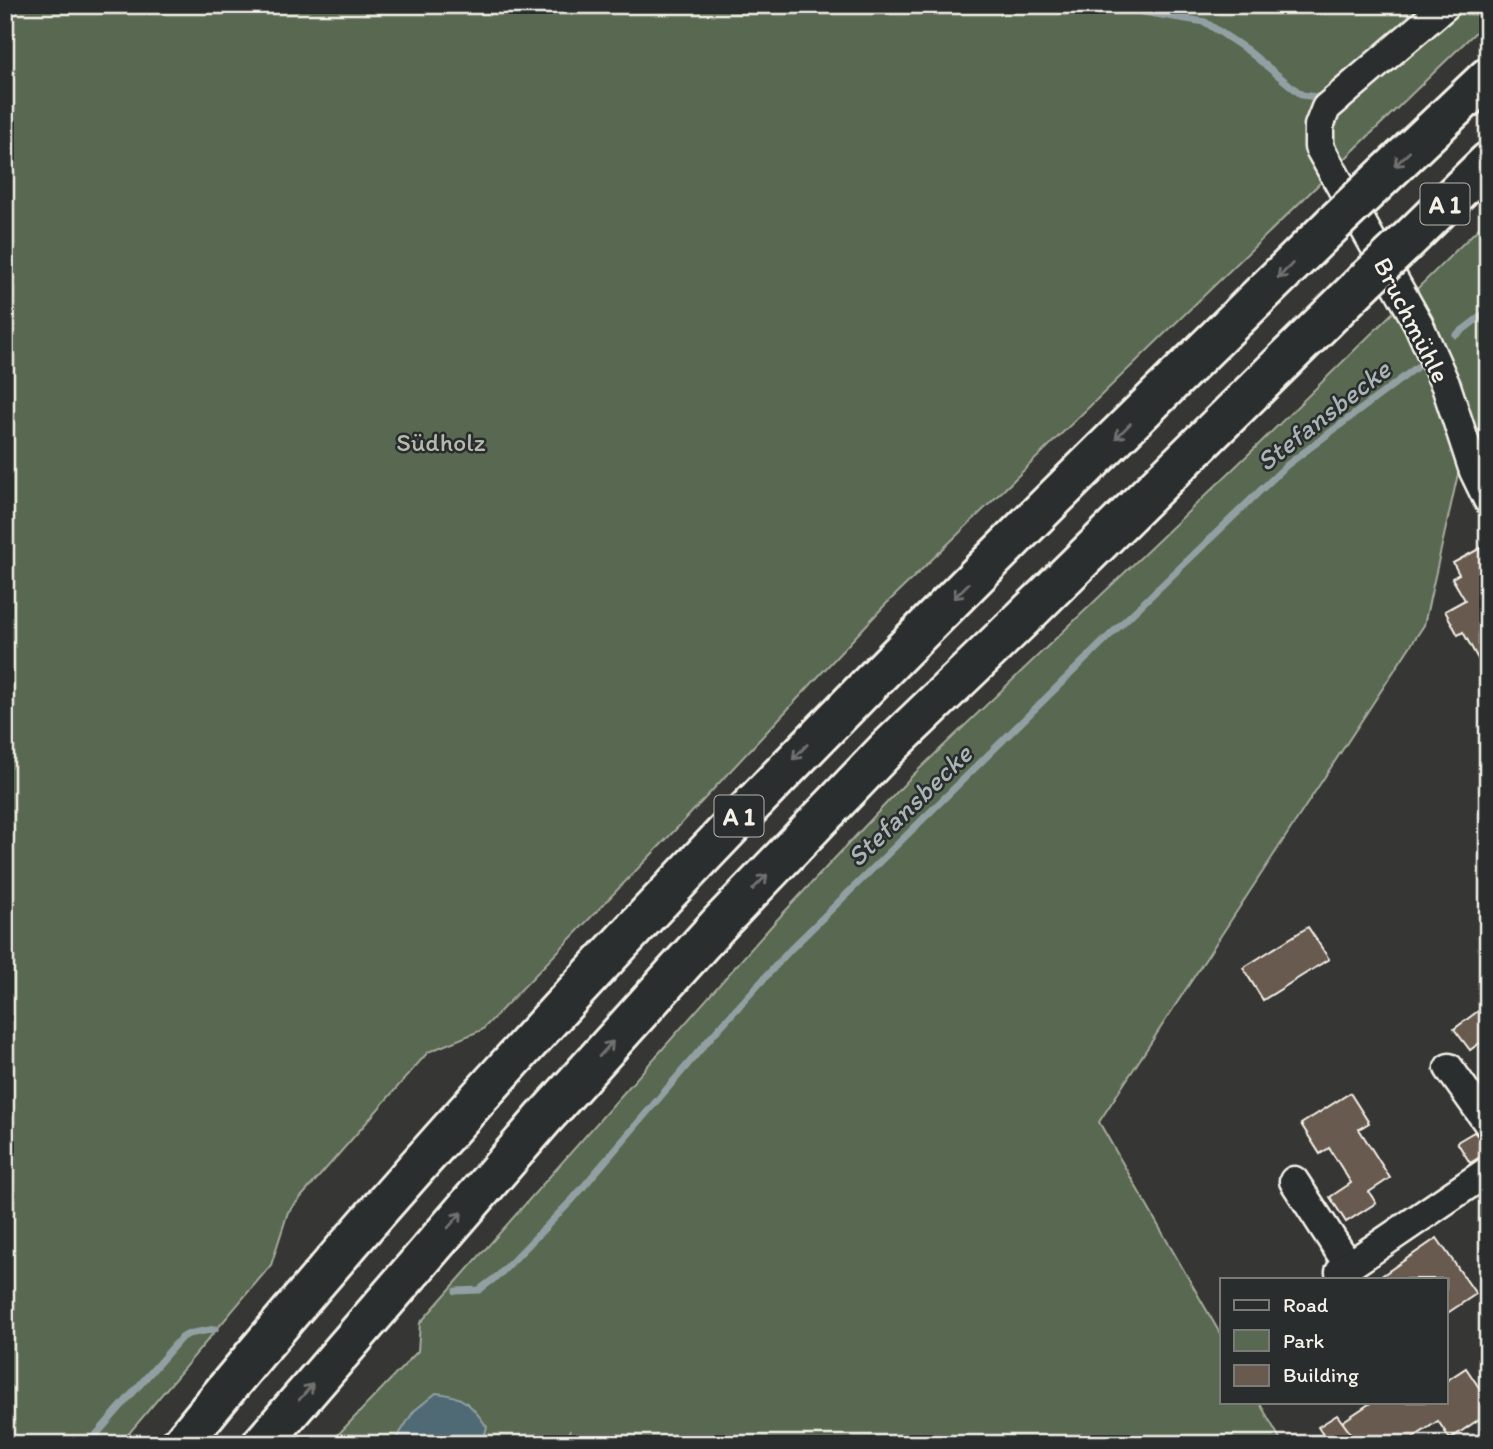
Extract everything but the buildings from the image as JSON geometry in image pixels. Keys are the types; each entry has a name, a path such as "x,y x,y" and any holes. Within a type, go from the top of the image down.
{"highway":[{"name":"A 1","path":"181,1444 288,1315 491,1085 672,886 967,585 1333,224 1488,77"},
{"name":"A 1","path":"262,1444 534,1129 718,925 887,749 1488,162"}],"street":[{"name":"Bruchmühle","path":"1446,5 1326,108 1319,126 1319,147 1418,323 1446,386 1474,471 1488,500"},
{"path":"1449,1068 1488,1123"},
{"path":"1294,1181 1344,1273 1488,1171"}],"green space":[{"name":"Südholz","path":"5,5 1488,5 1488,20 884,606 679,826 482,1030 428,1052 288,1212 271,1265 120,1444 5,1444"},
{"path":"1488,219 1488,425 1472,433 1462,456 1424,625 1099,1122 1220,1334 1220,1404 1260,1404 1283,1444 565,1444 570,1430 563,1444 329,1444 418,1351 420,1323 774,923 911,777 1255,448"}],"water":[{"path":"436,1393 466,1402 476,1413 487,1427 482,1444 393,1444 414,1411"}],"waterway":[{"path":"1099,5 1205,22 1247,50 1302,95 1324,98"},
{"name":"Stefansbecke","path":"1456,335 1488,311"},
{"name":"Stefansbecke","path":"456,1291 479,1290 499,1275 573,1199 712,1036 790,950 1108,637 1287,465 1417,367"},
{"name":"Stefansbecke","path":"88,1444 180,1339 188,1334 215,1329"}]}
